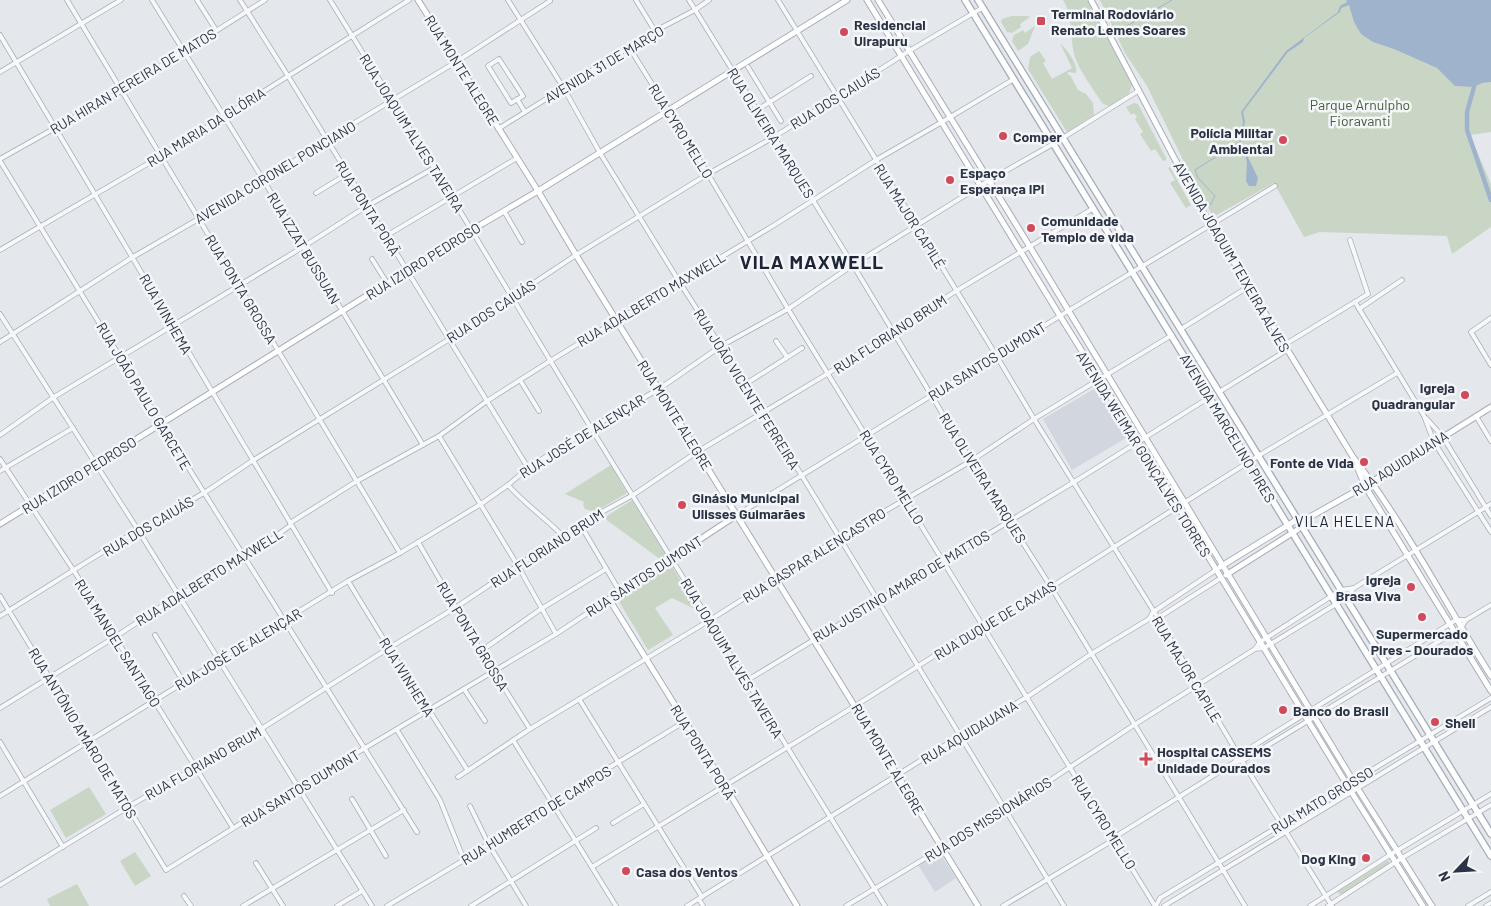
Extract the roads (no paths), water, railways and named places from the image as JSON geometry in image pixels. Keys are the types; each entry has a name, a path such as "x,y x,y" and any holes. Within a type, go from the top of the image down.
{"main road":[{"name":"RUA MONTE ALEGRE","path":"418,0 538,191 658,389 978,906"},
{"name":"RUA IZIDRO PEDROSO","path":"0,524 471,230 669,111 847,0"},
{"name":"AVENIDA WEIMAR GONÇALVES TORRES","path":"868,0 1098,379 1138,441 1423,906"},
{"name":"AVENIDA WEIMAR GONÇALVES TORRES","path":"878,0 1358,789 1432,906"},
{"name":"AVENIDA MARCELINO PIRES","path":"966,0 1092,209 1172,335 1491,856"},
{"name":"AVENIDA MARCELINO PIRES","path":"978,0 1491,834"},
{"name":"AVENIDA JOAQUIM TEIXEIRA ALVES","path":"1091,0 1211,226 1354,458 1372,481 1416,550 1491,676"},
{"path":"1014,78 1023,74"},
{"path":"1172,335 1181,330"},
{"path":"1210,397 1219,392"},
{"name":"RUA AQUIDAUANA","path":"1216,570 1298,519 1308,518 1365,486 1491,407"},
{"name":"AVENIDA JOAQUIM TEIXEIRA ALVES","path":"1354,458 1365,486 1491,691"},
{"name":"RUA SANTOS DUMONT","path":"609,599 672,559 737,514"},
{"name":"RUA AQUIDAUANA","path":"1221,578 1292,533 1302,526 1308,518"},
{"path":"1256,546 1260,553"},
{"name":"RUA PONTA PORÃ","path":"609,599 725,786 796,906"}],"street":[{"name":"RUA PONTA GROSSA","path":"67,0 400,553"},
{"path":"0,72 121,0"},
{"name":"RUA IZZAT BUSSUAN","path":"152,0 264,181 423,445"},
{"path":"198,0 216,30"},
{"name":"RUA PONTA PORÃ","path":"240,0 528,468"},
{"name":"RUA HIRAN PEREIRA DE MATOS","path":"0,160 121,91 183,50 265,0"},
{"name":"RUA JOAQUIM ALVES TAVEIRA","path":"330,0 885,906"},
{"name":"RUA MARIA DA GLÓRIA","path":"0,250 161,156 409,0"},
{"name":"RUA JOÃO VICENTE FERREIRA","path":"508,0 563,87 600,153 840,538 1064,906"},
{"path":"636,0 655,31"},
{"name":"RUA OLIVEIRA MARQUES","path":"689,0 894,332 971,461 1051,587 1245,906"},
{"name":"AVENIDA 31 DE MARÇO","path":"498,128 655,31 695,10 709,0"},
{"name":"RUA MAJOR CAPILÉ","path":"778,0 1074,482"},
{"name":"AVENIDA CORONEL PONCIANO","path":"0,342 133,257 264,181 326,140 456,62 550,1"},
{"name":"RUA DOS CAIUÁS","path":"0,616 138,530 204,493 252,461 448,340 576,255 708,174 774,138 909,51 982,8"},
{"name":"RUA IVINHEMA","path":"0,35 332,593"},
{"name":"RUA CYRO MELLO","path":"629,47 708,174 827,374 944,560 1156,906"},
{"path":"499,59 523,96 517,100 511,103 488,66 499,59"},
{"path":"748,67 781,121"},
{"path":"757,110 812,76"},
{"name":"RUA ADALBERTO MAXWELL","path":"0,708 179,595 245,558 291,524 357,481 439,436 487,401 550,361 680,283 876,160 950,118 1014,78"},
{"name":"RUA JOSÉ DE ALENÇAR","path":"0,796 332,593 348,581 400,553 481,504 528,468 658,389 721,346 788,309 853,265 981,185 1053,144 1138,91"},
{"path":"517,100 525,112"},
{"path":"386,236 517,158"},
{"name":"RUA JOÃO PAULO GARCETE","path":"0,160 161,424 417,832"},
{"path":"0,435 54,396 303,247 367,206 434,168"},
{"path":"316,193 347,174"},
{"name":"RUA SANTOS DUMONT","path":"737,514 1276,186"},
{"name":"RUA FLORIANO BRUM","path":"0,885 261,729 388,648 455,608 580,524 633,495 697,452 827,374 956,291 1092,209"},
{"path":"504,211 522,242"},
{"path":"1219,392 1368,294 1350,240"},
{"path":"372,259 387,283"},
{"path":"1359,309 1402,280"},
{"path":"1181,330 1248,287"},
{"path":"1355,302 1424,416 1434,442 1491,532"},
{"path":"0,314 54,396 372,906"},
{"path":"1491,318 1470,332 1491,365"},
{"name":"RUA GASPAR ALENCASTRO","path":"458,777 530,729 710,620 840,538 971,461 1034,419 1172,335"},
{"path":"776,341 787,358"},
{"path":"744,385 802,348"},
{"name":"RUA DUQUE DE CAXIAS","path":"592,867 855,706 983,625 1051,587 1258,456 1398,373"},
{"path":"520,380 539,411"},
{"name":"RUA JUSTINO AMARO DE MATTOS","path":"746,681 1210,397"},
{"path":"1424,416 1443,436 1491,516"},
{"path":"1476,416 1491,441"},
{"path":"0,471 73,428"},
{"path":"439,436 518,566 556,634"},
{"name":"RUA MANOEL SANTIAGO","path":"0,459 74,571 233,828"},
{"name":"RUA MAJOR CAPILE","path":"1074,482 1330,905"},
{"path":"508,485 526,503 548,520 563,536"},
{"name":"RUA DOS MISSIONÁRIOS","path":"1255,649 1264,648 1346,598 1354,588 1491,504"},
{"path":"580,524 620,592"},
{"name":"RUA PONTA GROSSA","path":"418,542 455,608 530,729"},
{"path":"481,651 541,609 606,569"},
{"name":"RUA AQUIDAUANA","path":"1149,619 1153,612 1216,570"},
{"name":"RUA AQUIDAUANA","path":"687,906 829,816 960,736 1027,698 1091,654 1149,619 1158,618 1221,578"},
{"name":"RUA IVINHEMA","path":"348,581 388,648 468,771"},
{"name":"RUA DOS MISSIONÁRIOS","path":"846,906 1070,768 1134,724 1255,649 1266,637 1341,590 1354,588"},
{"name":"RUA ANTÔNIO AMARO DE MATOS","path":"0,596 166,870"},
{"name":"RUA SANTOS DUMONT","path":"166,870 298,788 556,634 609,599"},
{"path":"1003,906 1115,839 1118,835 1235,762 1242,761 1455,632 1461,628 1466,620 1491,605"},
{"path":"1235,762 1239,755 1304,713 1456,620 1466,620"},
{"path":"155,635 184,683"},
{"path":"464,689 485,721"},
{"path":"1342,690 1346,698"},
{"name":"RUA MATO GROSSO","path":"1156,906 1160,898 1491,698"},
{"path":"579,699 658,826 703,906"},
{"name":"RUA MATO GROSSO","path":"1164,906 1491,708"},
{"name":"RUA HUMBERTO DE CAMPOS","path":"387,906 684,722"},
{"path":"397,730 440,800 464,860"},
{"path":"514,740 616,906"},
{"path":"0,742 63,847"},
{"path":"1310,906 1391,854 1491,794"},
{"path":"352,799 386,856"},
{"path":"613,823 644,804"},
{"path":"1330,905 1396,862 1491,805"},
{"path":"470,806 488,843 526,906"},
{"path":"243,906 404,810"},
{"path":"471,906 596,828"},
{"path":"256,863 283,906"},
{"path":"337,906 362,891"},
{"path":"1468,906 1491,892"},
{"path":"184,896 191,906"},
{"path":"1486,906 1491,903"}],"water":[{"path":"1346,0 1491,0 1491,82 1482,83 1474,87 1455,86 1437,68 1373,42 1361,34 1354,22 1349,5 1341,8 1340,12 1288,52 1243,112 1245,121 1241,143 1243,122 1241,112 1286,51 1338,12 1340,6 1347,2"},
{"path":"1242,144 1258,178 1256,186 1249,186 1246,181 1247,162"}],"waterway":[{"path":"1127,26 1172,0"},
{"path":"1474,87 1467,112 1467,130 1491,200"},
{"path":"1207,206 1211,204 1215,196 1198,178 1195,170 1241,141"}],"place":[{"name":"Terminal Rodoviário Renato Lemes Soares","path":"1041,21"},
{"name":"Residencial Uirapuru","path":"844,32"},
{"name":"Comper","path":"1003,136"},
{"name":"Polícia Militar Ambiental","path":"1283,140"},
{"name":"Espaço Esperança IPI","path":"950,180"},
{"name":"Comunidade Templo de vida","path":"1031,228"},
{"name":"Igreja Quadrangular","path":"1465,395"},
{"name":"Fonte de Vida","path":"1364,462"},
{"name":"Ginásio Municipal Ulisses Guimarães","path":"682,505"},
{"name":"Igreja Brasa Viva","path":"1411,587"},
{"name":"Supermercado Pires - Dourados","path":"1422,617"},
{"name":"Banco do Brasil","path":"1283,710"},
{"name":"Shell","path":"1435,722"},
{"name":"Hospital CASSEMS Unidade Dourados","path":"1146,759"},
{"name":"Dog King","path":"1366,858"},
{"name":"Casa dos Ventos","path":"626,871"}],"district":[{"name":"VILA MAXWELL","path":"812,261"},
{"name":"VILA HELENA","path":"1345,521"}],"park label":[{"name":"Parque Arnulpho Fioravanti","path":"1360,112"}]}
